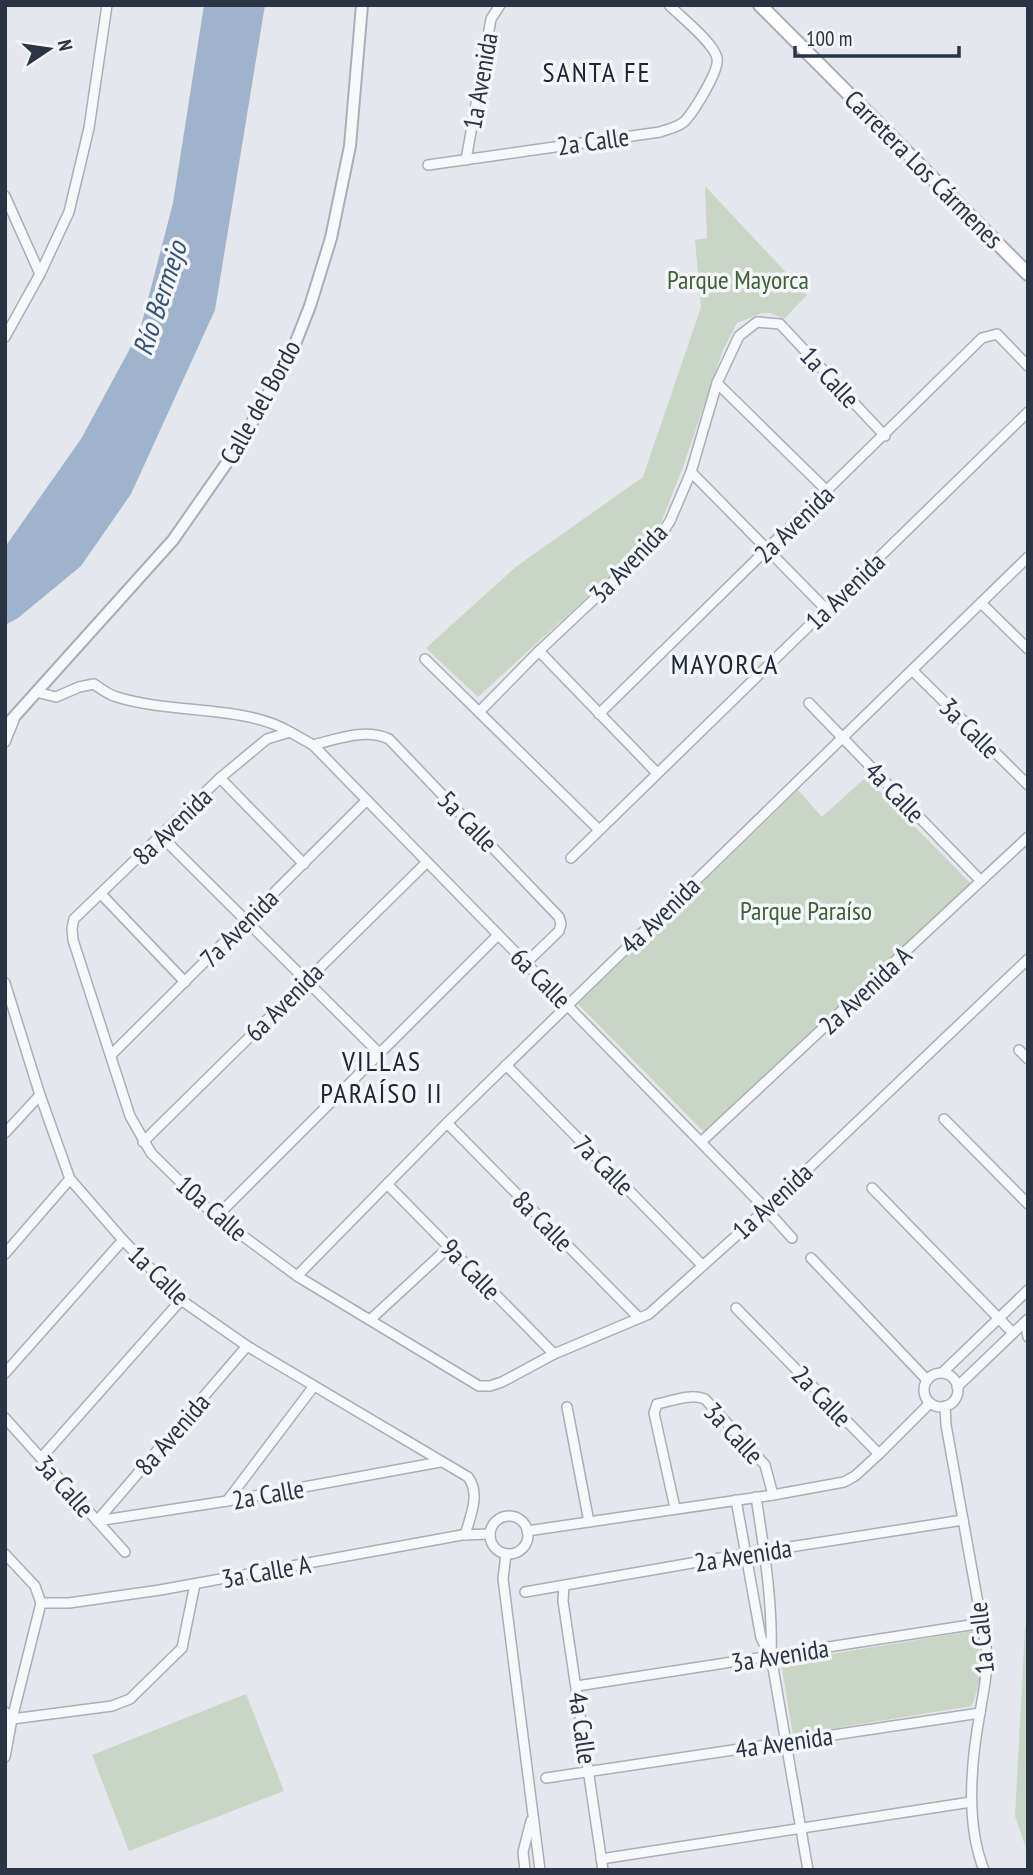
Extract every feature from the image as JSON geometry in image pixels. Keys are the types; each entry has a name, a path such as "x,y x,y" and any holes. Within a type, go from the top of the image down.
{"main road":[{"name":"Carretera Los Cármenes","path":"760,5 1028,274"}],"street":[{"path":"5,337 40,274 69,212 89,128 107,5"},
{"name":"Calle del Bordo","path":"5,727 173,540 240,444 293,349 310,306 331,238 351,146 362,5"},
{"name":"1a Avenida","path":"466,160 491,19 500,5"},
{"name":"2a Calle","path":"428,165 660,132 685,121 716,70 718,59 713,49 669,5"},
{"path":"5,196 10,218 40,274"},
{"name":"3a Avenida","path":"479,712 539,651 659,538 670,521 691,472 717,383 739,337 757,322 773,321"},
{"name":"1a Calle","path":"773,321 780,324 885,436"},
{"name":"2a Avenida","path":"600,714 982,338 997,334 1028,366"},
{"path":"717,383 827,491"},
{"name":"1a Avenida","path":"570,858 1028,412"},
{"path":"691,472 827,609"},
{"name":"4a Avenida","path":"297,1276 447,1123 1028,557"},
{"path":"981,603 1028,649"},
{"path":"539,651 657,773"},
{"path":"425,659 599,830"},
{"name":"3a Calle","path":"912,670 1028,785"},
{"name":"6a Calle","path":"36,692 57,696 94,684 115,697 168,708 274,722 286,733 313,745 426,863 568,1004 792,1238"},
{"name":"4a Calle","path":"809,703 981,881"},
{"path":"5,742 16,715"},
{"name":"8a Avenida","path":"72,928 74,919 162,837 220,778 267,739 286,733"},
{"name":"5a Calle","path":"313,745 366,733 389,739 559,917 559,931 526,963"},
{"path":"220,778 303,864"},
{"name":"7a Avenida","path":"111,1055 366,801"},
{"path":"162,837 380,1054"},
{"name":"2a Avenida A","path":"701,1142 1028,837"},
{"name":"6a Avenida","path":"143,1142 426,863"},
{"path":"102,894 185,982"},
{"name":"10a Calle","path":"72,928 73,940 130,1116 151,1153 216,1217 297,1276 479,1386"},
{"path":"216,1217 498,935"},
{"name":"1a Avenida","path":"479,1386 502,1382 554,1354 649,1314 765,1209 1028,959"},
{"name":"1a Calle","path":"5,983 70,1179 123,1241 181,1300 247,1346 468,1477 474,1484 474,1499 465,1535"},
{"path":"5,1015 13,1007"},
{"path":"1019,1050 1028,1059"},
{"name":"7a Calle","path":"506,1065 702,1265"},
{"path":"5,1133 40,1095"},
{"path":"944,1119 1028,1204"},
{"name":"8a Calle","path":"447,1123 639,1318"},
{"path":"5,1254 70,1179"},
{"name":"9a Calle","path":"387,1184 554,1354"},
{"path":"872,1188 1013,1334"},
{"path":"5,1373 123,1241"},
{"path":"371,1319 449,1247"},
{"path":"811,1258 927,1380"},
{"path":"1026,1320 957,1387 955,1399 946,1406 930,1403 924,1392 927,1380 942,1373 1028,1290"},
{"path":"41,1458 181,1300"},
{"name":"2a Calle","path":"736,1308 879,1454"},
{"path":"1026,1320 1028,1337"},
{"name":"8a Avenida","path":"97,1521 247,1346"},
{"path":"942,1373 952,1378 957,1387"},
{"path":"227,1501 314,1386"},
{"name":"3a Calle","path":"674,1508 654,1413 657,1404 687,1397 705,1399 765,1465 773,1494"},
{"path":"527,1531 844,1482 855,1476 879,1454 930,1403"},
{"name":"1a Calle","path":"946,1406 946,1424 983,1623 988,1675 980,1713 971,1802 972,1823 984,1870"},
{"path":"567,1407 589,1522"},
{"name":"3a Calle","path":"5,1418 125,1552"},
{"name":"2a Calle","path":"97,1521 227,1501 440,1462"},
{"name":"3a Calle","path":"755,1497 764,1551 771,1656 808,1870"},
{"name":"3a Calle","path":"736,1500 761,1638 771,1656"},
{"path":"508,1517 521,1520 527,1531 526,1544 521,1550 506,1554 494,1547 490,1534 496,1521 508,1517"},
{"name":"2a Avenida","path":"525,1591 963,1520"},
{"name":"3a Calle A","path":"41,1603 69,1603 195,1584 465,1535 490,1534"},
{"path":"5,1554 35,1586 41,1603 8,1715 5,1757"},
{"path":"506,1554 503,1579 540,1870"},
{"path":"8,1715 112,1706 130,1699 182,1648 195,1584"},
{"name":"4a Calle","path":"564,1586 563,1601 603,1870"},
{"name":"3a Avenida","path":"577,1686 983,1623"},
{"name":"4a Avenida","path":"546,1778 980,1713"},
{"path":"601,1859 971,1802"},
{"path":"525,1870 523,1852 533,1816"}],"green space":[{"name":"Parque Mayorca","path":"705,186 807,295 784,319 770,313 762,313 737,323 723,350 657,533 478,697 426,648 517,566 643,477 701,307 695,240 707,238"},
{"name":"Parque Paraíso","path":"866,777 970,883 704,1132 578,1004 798,790 822,817"},
{"path":"1028,1627 1028,1854 1015,1816 1025,1628"},
{"path":"979,1630 981,1677 972,1706 793,1735 781,1662"},
{"path":"246,1694 284,1791 129,1851 92,1755"}],"water":[{"name":"Río Bermejo","path":"204,5 265,5 215,310 131,494 81,566 18,618 5,625 5,547 81,439 140,330 173,203"}],"district":[{"name":"SANTA FE","path":"597,71"},
{"name":"MAYORCA","path":"725,663"},
{"name":"VILLAS PARAÍSO II","path":"382,1076"}]}
